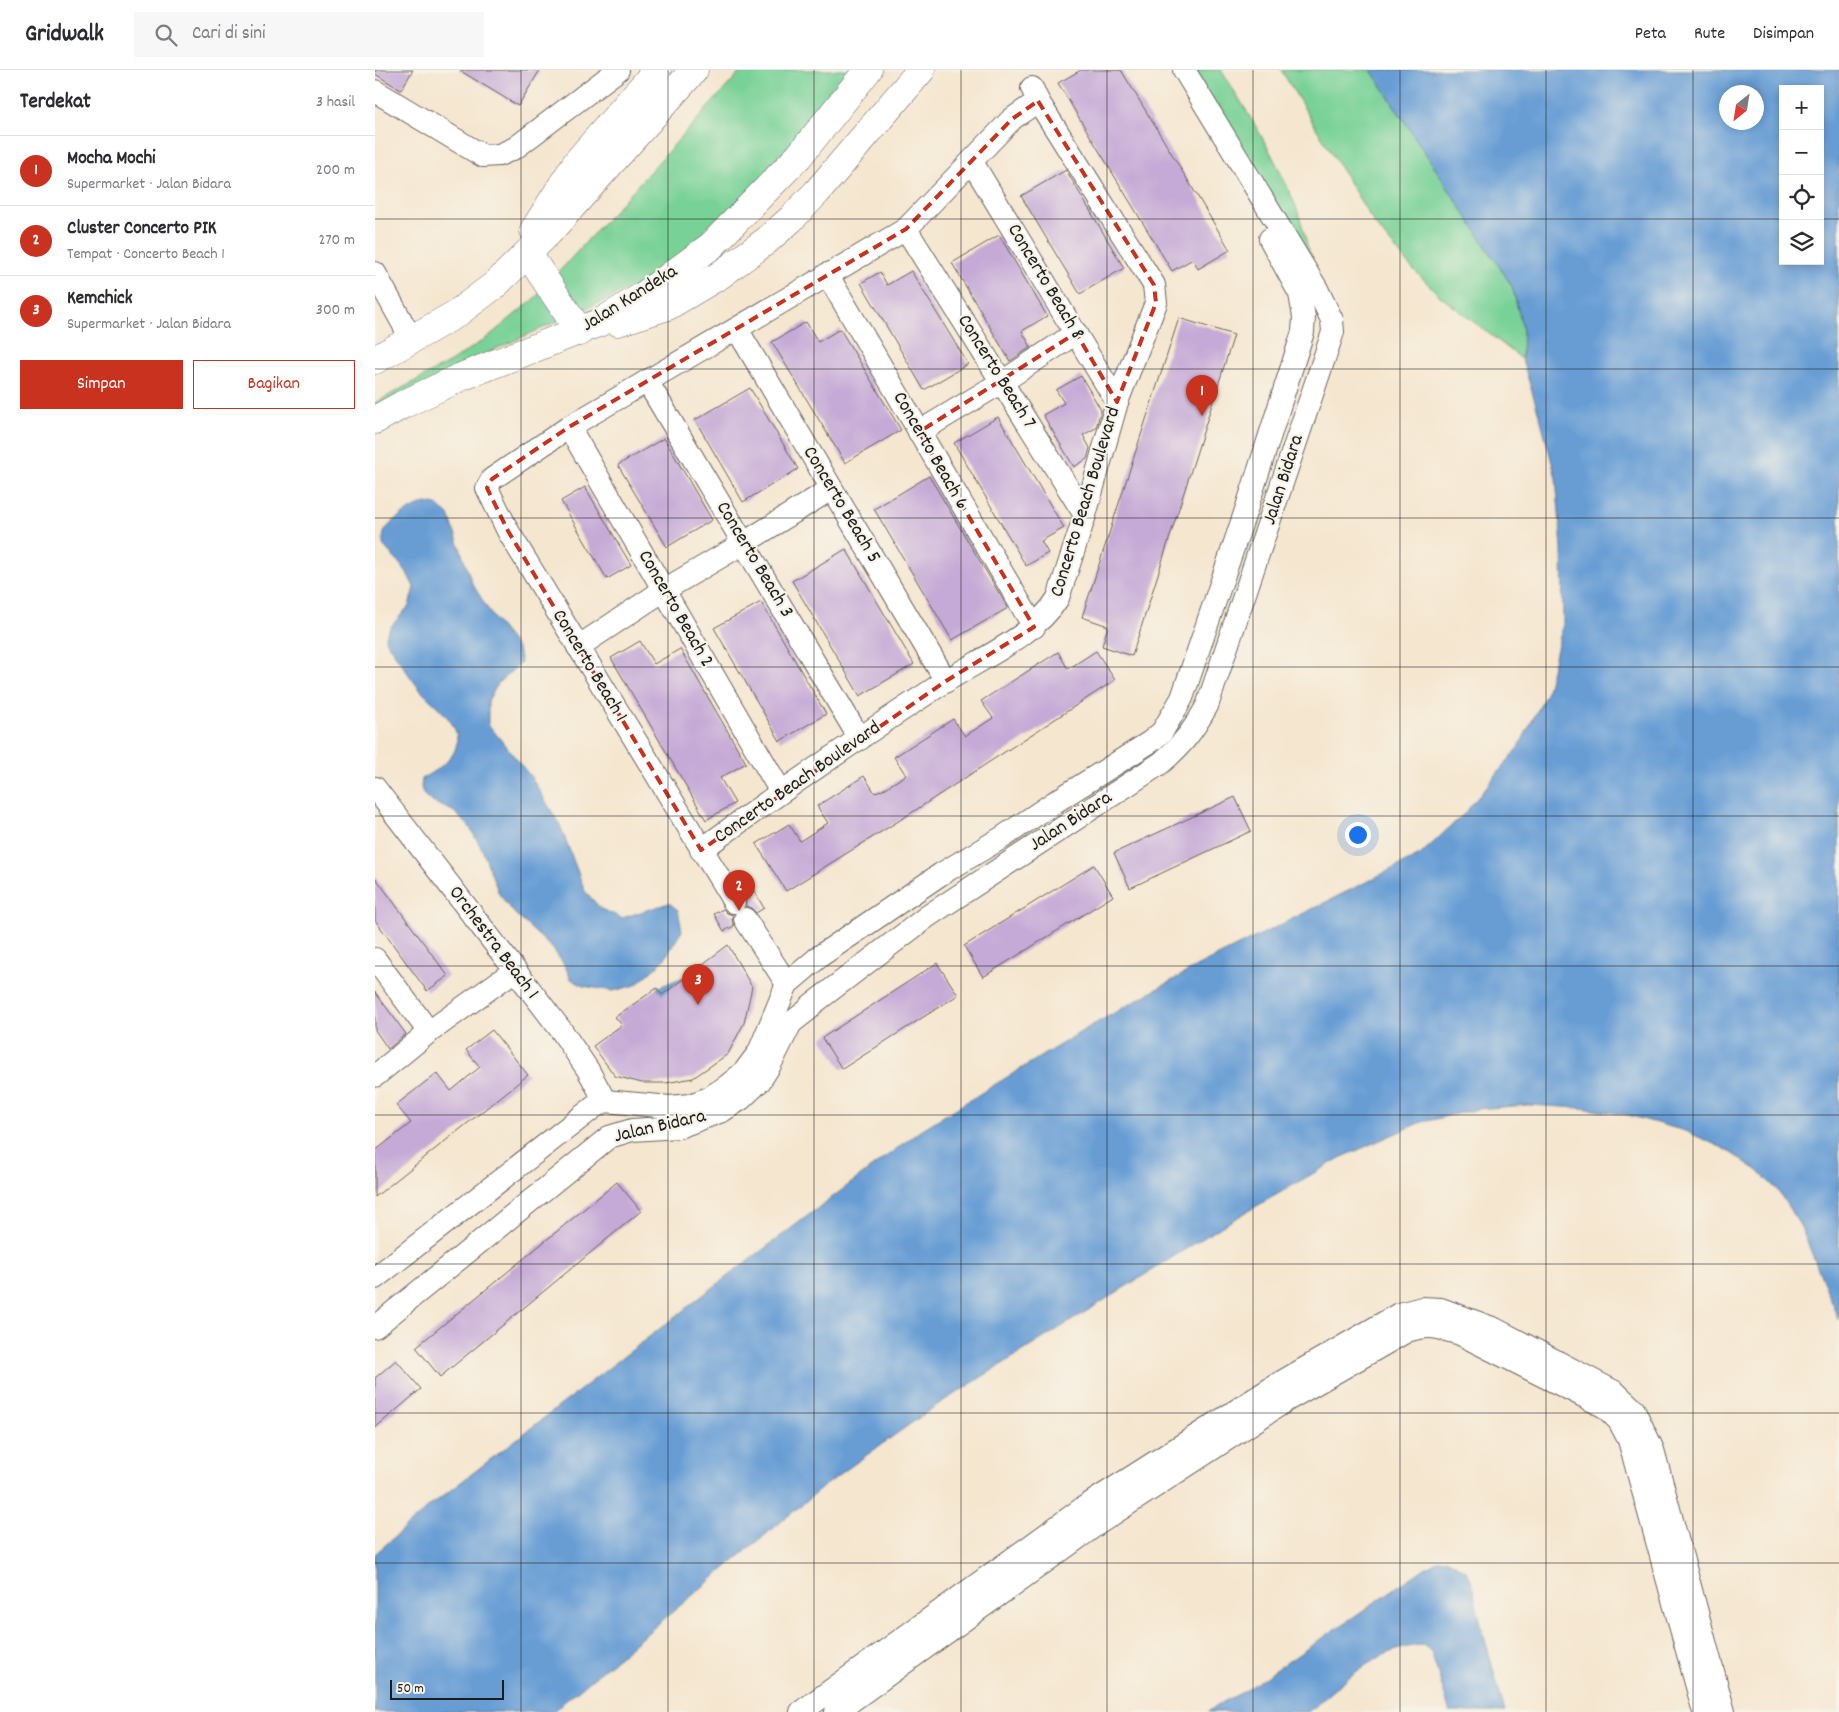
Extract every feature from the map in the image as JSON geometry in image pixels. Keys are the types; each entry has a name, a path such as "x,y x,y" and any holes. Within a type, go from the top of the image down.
{"main road":[{"path":"518,263 577,162 657,70"},
{"path":"375,360 413,340 475,302 518,263 597,180 694,70"},
{"name":"Jalan Kandeka","path":"375,420 461,377 601,322 643,296 711,246 799,156 867,70"},
{"path":"518,263 571,335 668,306 720,276 766,241 791,219 817,192 921,70"}],"street":[{"name":"Jalan Bidara","path":"375,1278 570,1125 605,1101 670,1107 690,1105 709,1098 727,1086 744,1072 759,1052 787,984 820,956 941,874 1003,837 1150,742 1162,732 1182,698 1247,507 1303,332 1304,316 1300,294 1231,170 1170,70"},
{"path":"1184,70 1317,290 1332,320 1333,332 1303,332"},
{"path":"375,91 483,156 499,155 515,148 609,72"},
{"name":"Concerto Beach Boulevard","path":"701,850 781,792 946,681 1034,627 1051,609 1058,598 1085,515 1117,402 1156,303 1154,285 1035,94 985,145 972,162"},
{"path":"569,427 827,274 907,229 972,162"},
{"name":"Concerto Beach 8","path":"972,162 1117,402"},
{"name":"Concerto Beach 7","path":"907,229 1085,515"},
{"path":"375,272 413,340"},
{"name":"Concerto Beach 6","path":"827,274 1034,627"},
{"name":"Concerto Beach 5","path":"737,329 946,681"},
{"name":"Jalan Bidara","path":"375,1327 609,1137 632,1130 679,1127 723,1111 760,1081 791,1023 809,1009 810,1006 927,916 1161,763 1179,748 1195,727 1207,706 1333,332"},
{"path":"919,432 1002,382 1076,333"},
{"name":"Concerto Beach 3","path":"647,381 860,739"},
{"name":"Concerto Beach 1","path":"569,427 492,479 487,488 508,531 578,648 701,850 787,984"},
{"name":"Concerto Beach 2","path":"569,427 781,792"},
{"path":"578,648 663,590 744,543 831,488"},
{"path":"1162,732 1179,748"},
{"name":"Orchestra Beach 1","path":"375,788 561,1030 588,1070 605,1101"},
{"path":"1003,837 1016,858"},
{"path":"375,959 429,1032"},
{"path":"375,1076 429,1032 514,971"},
{"path":"570,1125 591,1151"},
{"path":"801,1712 1083,1508 1279,1384 1399,1314 1421,1308 1441,1309 1495,1329 1615,1392 1634,1410 1653,1450 1724,1712"},
{"path":"836,1712 1096,1525 1271,1410 1407,1331 1423,1326 1438,1327 1460,1334 1605,1407 1619,1421 1629,1440 1704,1712"}],"highlighted area":[{"path":"1038,101 1154,285 1156,303 1117,402 1076,333 919,432 1034,627 946,681 701,850 508,531 487,488 492,479 569,427 906,229 1012,119"}],"green space":[{"path":"742,70 861,70 747,203 643,283 487,353 375,415 375,403 452,361 488,337 536,297"},
{"path":"1194,70 1221,70 1252,120 1271,154 1296,207 1304,230 1313,270"},
{"path":"1281,70 1371,70 1512,286 1523,329 1522,359 1440,296 1409,265 1374,223"}],"water":[{"path":"1371,70 1839,70 1839,1320 1801,1227 1778,1191 1757,1170 1725,1149 1685,1131 1628,1115 1581,1108 1528,1105 1477,1109 1419,1123 1340,1158 1224,1225 934,1407 829,1482 552,1712 375,1712 375,1554 430,1506 724,1279 924,1128 1089,1027 1196,967 1420,855 1465,813 1518,748 1546,694 1563,624 1562,548 1556,478 1522,359 1523,329 1512,286"},
{"path":"426,503 437,505 449,515 472,583 494,619 518,649 521,663 498,683 488,701 488,724 531,777 560,825 585,891 601,909 622,918 669,903 678,910 682,931 663,961 636,985 613,991 583,986 571,979 565,966 553,949 514,913 499,894 482,849 469,826 453,811 430,801 423,794 421,787 422,779 450,758 456,747 456,733 449,719 421,691 385,640 388,630 409,606 414,587 406,571 383,545 383,542 384,533 391,523"},
{"path":"683,977 698,997 674,1015 657,988"},
{"path":"1447,1559 1466,1571 1471,1579 1481,1625 1505,1712 1450,1712 1431,1652 1424,1645 1407,1647 1376,1659 1361,1668 1308,1712 1208,1712 1217,1705 1245,1691 1425,1568 1439,1560"}],"building":[{"path":"375,70 413,70 401,90 375,74"},
{"path":"459,70 540,70 518,106"},
{"path":"1081,70 1121,70 1230,250 1198,269 1193,259 1172,271 1058,83"},
{"path":"1066,170 1124,268 1080,294 1021,196"},
{"path":"999,235 1047,316 1022,331 1031,347 1010,361 952,263"},
{"path":"911,271 968,364 924,390 861,283 880,272 887,285"},
{"path":"1179,318 1234,335 1132,656 1102,646 1108,626 1082,617"},
{"path":"806,322 818,342 840,329 901,430 845,463 772,342"},
{"path":"1081,376 1101,410 1096,428 1083,435 1090,448 1087,459 1074,467 1043,415 1064,403 1056,390"},
{"path":"750,388 798,469 743,502 695,420"},
{"path":"998,417 1064,528 1041,541 1048,553 1026,566 954,443"},
{"path":"664,438 712,520 667,547 618,465"},
{"path":"929,476 1008,608 952,640 874,509"},
{"path":"585,487 631,565 607,579 561,501"},
{"path":"846,549 914,664 860,696 792,581"},
{"path":"761,602 826,714 780,741 714,628"},
{"path":"640,641 654,664 680,649 746,763 720,778 735,803 706,820 611,658"},
{"path":"1096,651 1115,680 905,817 786,891 756,844 789,824 800,841 828,823 817,806 864,776 875,793 881,791 906,775 894,757 953,719 965,736 993,718 981,701 1058,652 1068,669"},
{"path":"1235,797 1251,831 1130,888 1114,853"},
{"path":"1094,865 1113,896 983,977 964,946"},
{"path":"375,877 448,976 427,991 375,920"},
{"path":"754,891 764,908 756,913 746,906 745,896"},
{"path":"723,909 733,915 734,926 724,931 714,914"},
{"path":"728,945 752,987 744,1023 728,1054 693,1078 666,1083 642,1083 615,1076 593,1046 622,1025 615,1017 657,988 662,995"},
{"path":"937,963 958,995 842,1069 822,1038"},
{"path":"375,992 406,1034 388,1049 375,1030"},
{"path":"492,1030 528,1075 375,1197 375,1151 411,1123 396,1105 437,1073 451,1091 480,1067 466,1050"},
{"path":"617,1182 641,1211 440,1377 416,1347"},
{"path":"396,1360 421,1389 375,1428 375,1378"}],"place":[{"name":"Mocha Mochi","path":"1202,416"},
{"name":"Cluster Concerto PIK","path":"739,911"},
{"name":"Kemchick","path":"698,1005"}]}
